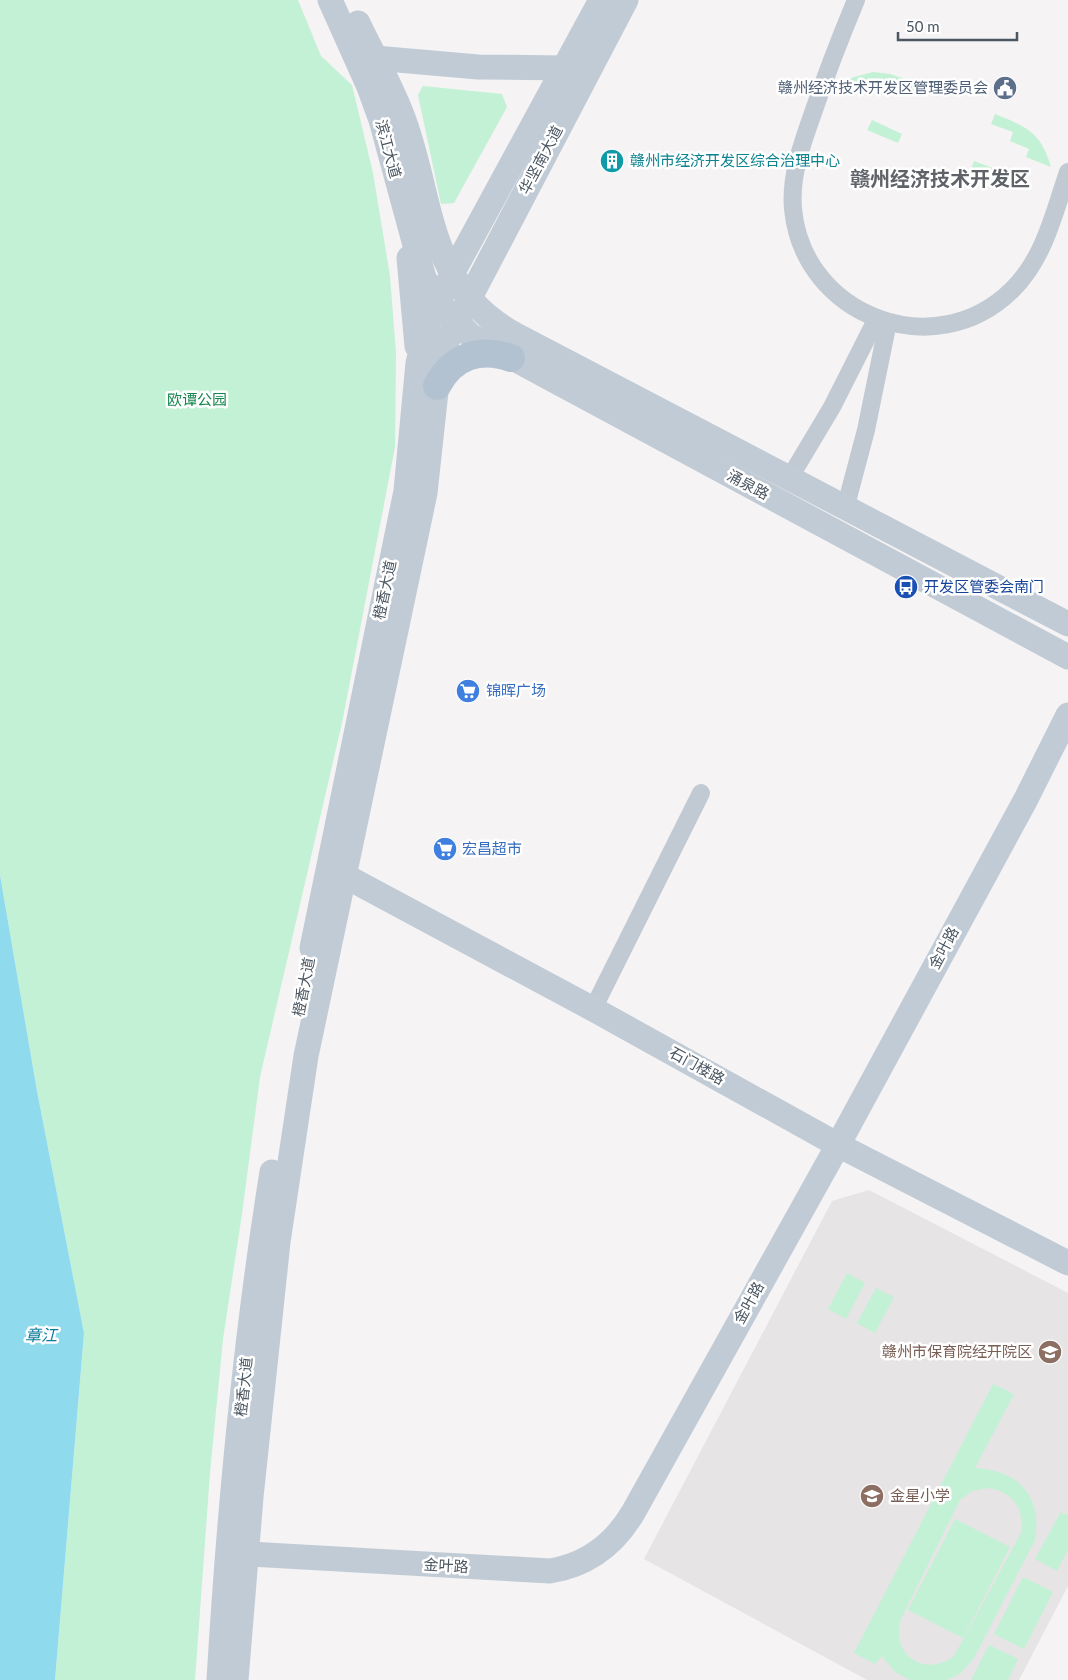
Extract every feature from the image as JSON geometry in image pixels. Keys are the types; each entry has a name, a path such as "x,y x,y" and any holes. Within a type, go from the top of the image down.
{"main road":[{"name":"滨江大道","path":"330,0 370,87 424,278 437,302"},
{"name":"滨江大道","path":"347,0 403,115 434,232 442,254 453,272"},
{"name":"华坚南大道","path":"437,302 601,0"},
{"name":"华坚南大道","path":"456,321 626,0"},
{"path":"375,58 478,67 565,68"},
{"path":"396,182 411,277 418,363"},
{"name":"涌泉路","path":"453,272 469,297 485,314 502,327 845,509 1068,624"},
{"name":"涌泉路","path":"437,302 470,335 1068,657"},
{"name":"橙香大道","path":"219,1680 236,1554 286,1243 306,1056 336,871 406,491 418,363 429,322 437,302"},
{"name":"橙香大道","path":"236,1680 236,1554 261,1240 291,1052 336,871 425,493 437,386 444,347 456,321"},
{"path":"437,386 447,370 462,358 492,353 511,358"},
{"name":"金叶路","path":"236,1554 550,1571 576,1564 600,1551 620,1533 838,1145 1026,799 1068,715"},
{"name":"石门楼路","path":"336,871 593,1009 838,1145 1068,1263"}],"street":[{"path":"856,0 830,62 798,154 794,177 793,208 798,232 806,254 823,280 848,302 883,320 913,327 945,325 974,316 1000,301 1022,280 1038,256 1068,172"},
{"path":"789,479 883,320"},
{"path":"845,509 866,430 883,320"},
{"path":"593,1009 701,793"}],"shaded area":[{"name":"金星小学","path":"869,1190 1068,1293 1068,1586 1019,1680 867,1680 644,1559 832,1201"}],"green space":[{"name":"欧谭公园","path":"0,0 298,0 321,56 352,85 373,173 390,276 396,353 395,447 342,723 260,1077 223,1339 210,1473 195,1680 55,1680 84,1333 37,1091 0,875"},
{"path":"873,72 890,74 917,83 912,93 888,82 881,92 865,85 861,95 837,85 854,77"},
{"path":"423,86 502,94 507,107 454,203 441,204 418,95"},
{"path":"995,114 1031,132 1043,146 1051,167 1026,157 1029,149 1010,141 1013,132 991,124"},
{"path":"872,120 902,134 898,143 867,130"},
{"path":"974,161 1008,174 1003,185 970,172"},
{"path":"847,1273 865,1283 846,1319 828,1309"},
{"path":"876,1288 894,1297 875,1333 857,1323"},
{"path":"993,1384 1014,1394 975,1468 1004,1474 1024,1488 1031,1498 1035,1510 1035,1540 974,1658 961,1673 947,1680 910,1680 895,1672 882,1656 875,1664 854,1653","holes":["988,1488 1010,1497 1019,1509 1022,1524 1021,1533 954,1656 943,1662 931,1665 912,1659 904,1651 900,1642 899,1630 902,1617 960,1500 972,1491"]},
{"path":"1061,1512 1068,1516 1068,1550 1057,1571 1035,1559"},
{"path":"955,1519 1010,1547 963,1638 908,1610"},
{"path":"1023,1577 1053,1592 1024,1649 994,1634"},
{"path":"989,1645 1018,1659 1008,1680 971,1680"}],"water":[{"name":"章江","path":"0,875 37,1091 84,1333 55,1680 0,1680"}],"place":[{"name":"赣州经济技术开发区管理委员会","path":"1005,88"},
{"name":"赣州市经济开发区综合治理中心","path":"612,161"},
{"name":"开发区管委会南门","path":"906,587"},
{"name":"锦晖广场","path":"468,691"},
{"name":"宏昌超市","path":"445,849"},
{"name":"赣州市保育院经开院区","path":"1050,1352"},
{"name":"金星小学","path":"872,1496"}],"district":[{"name":"赣州经济技术开发区","path":"940,179"}]}
